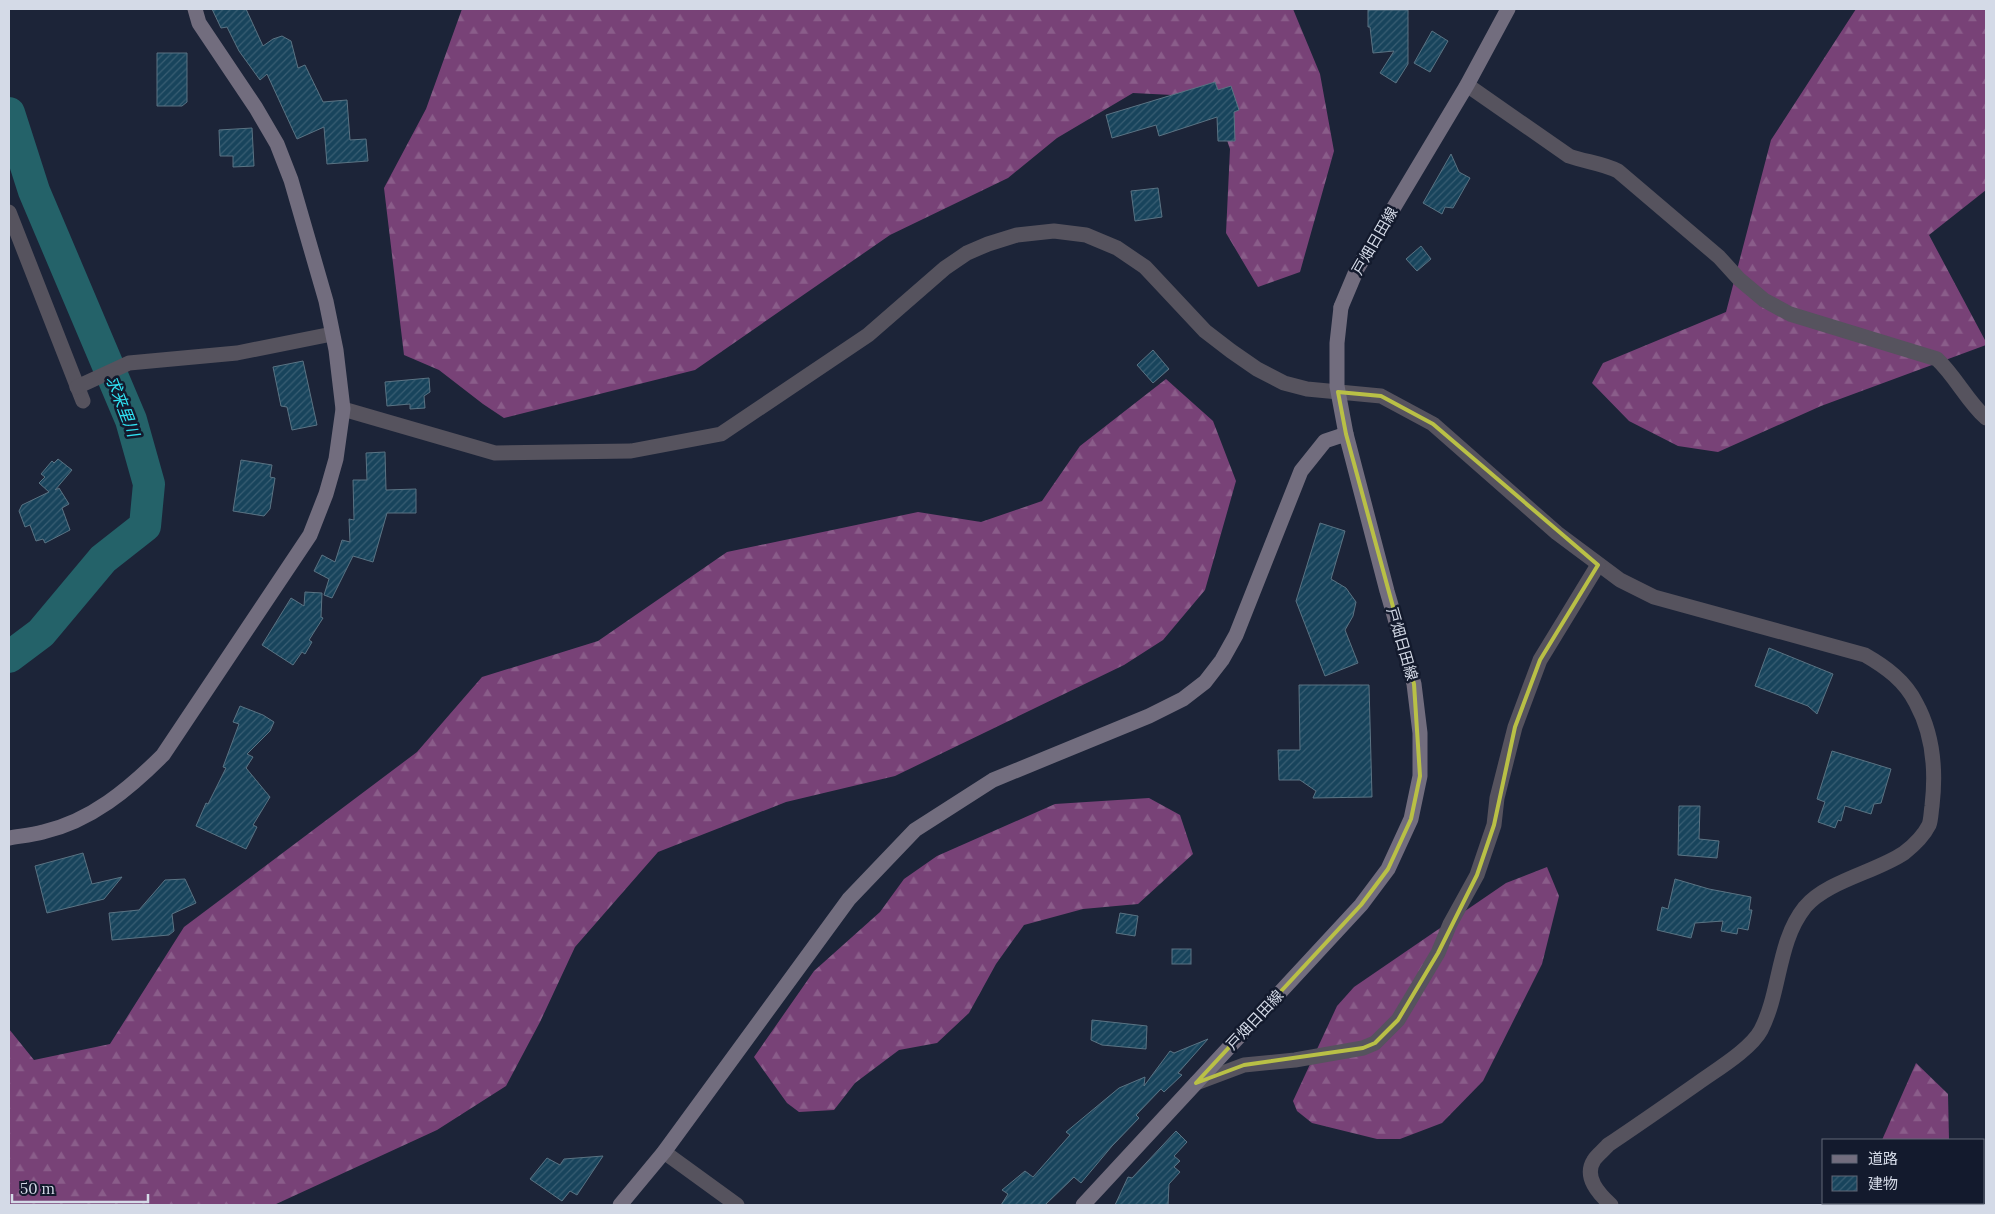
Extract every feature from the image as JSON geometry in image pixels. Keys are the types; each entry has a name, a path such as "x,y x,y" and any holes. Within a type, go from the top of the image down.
{"street":[{"path":"9,838 45,832 86,817 117,797 162,755 310,535 326,494 336,459 343,409 332,334 326,301 290,180 277,144 256,108 199,23 195,9"},
{"name":"戸畑日田線","path":"1083,1205 1360,906 1388,869 1411,819 1420,776 1420,732 1414,684 1386,591 1346,434 1337,386 1337,343 1341,308 1357,269 1467,85 1508,9"},
{"path":"1467,85 1570,156 1603,164 1618,171 1719,257 1739,279 1764,300 1790,314 1937,359 1947,368 1976,409 1986,418"},
{"path":"9,212 83,401"},
{"path":"343,409 495,453 631,451 721,434 868,335 944,268 968,253 988,244 1017,235 1054,231 1086,235 1117,248 1145,267 1205,330 1237,355 1284,383 1307,389 1381,396 1433,424 1557,533 1620,580 1654,598 1865,655 1888,669 1904,686 1916,703 1928,732 1933,764 1933,795 1930,824 1918,840 1904,853 1821,893 1806,905 1787,941 1768,1014 1760,1033 1736,1056 1608,1146 1593,1160 1591,1172 1593,1184 1596,1191 1611,1205"},
{"path":"77,386 129,363 237,353 332,334"},
{"path":"620,1205 664,1152 849,899 915,830 993,780 1149,716 1183,699 1205,682 1222,660 1236,636 1301,471 1325,440 1346,434"},
{"path":"1196,1083 1244,1065 1295,1060 1363,1048 1375,1043 1398,1020 1438,953 1450,924 1477,874 1494,825 1497,798 1514,727 1540,660 1598,565"},
{"path":"664,1152 737,1205"}],"highlighted area":[{"path":"1338,392 1381,396 1433,424 1598,565 1540,660 1515,727 1494,825 1477,875 1438,953 1398,1020 1375,1043 1363,1048 1244,1065 1196,1083 1361,905 1388,869 1411,819 1420,776 1414,684 1346,434"}],"green space":[{"path":"462,9 1293,9 1320,74 1334,151 1300,272 1258,287 1226,233 1230,149 1212,97 1133,93 1057,138 1008,178 890,235 695,370 504,418 439,370 404,355 384,188 426,109"},
{"path":"1856,9 1986,9 1986,190 1929,235 1986,345 1821,406 1718,452 1678,446 1629,421 1592,383 1603,363 1726,312 1771,140"},
{"path":"1166,379 1213,421 1236,481 1205,590 1163,640 1124,665 895,776 786,802 658,852 575,947 540,1022 506,1086 437,1130 274,1205 9,1205 9,1029 34,1060 110,1044 184,927 417,752 482,677 598,641 727,552 918,512 981,522 1042,501 1080,446"},
{"path":"1149,798 1180,815 1193,854 1138,904 1083,909 1024,925 996,964 969,1013 937,1043 899,1050 855,1083 834,1110 799,1112 787,1103 754,1057 814,971 880,912 904,879 937,856 1055,804"},
{"path":"1547,867 1559,896 1542,964 1483,1081 1442,1123 1400,1139 1377,1139 1312,1123 1297,1111 1293,1101 1337,1006 1354,987 1506,883"},
{"path":"1916,1063 1948,1094 1949,1139 1882,1139"},
{"path":"1853,1204 1950,1204 1949,1205"}],"building":[{"path":"212,9 246,9 263,46 273,39 282,36 291,41 298,68 305,65 323,102 347,100 350,140 366,139 368,161 327,164 324,127 297,139 267,74 260,80 239,51 227,27 221,28"},
{"path":"1368,10 1408,10 1408,64 1396,83 1380,73 1394,51 1373,53 1370,27 1368,27"},
{"path":"1432,31 1448,41 1430,72 1414,63"},
{"path":"157,53 187,53 187,102 182,106 157,106"},
{"path":"1215,82 1218,90 1231,86 1239,110 1234,112 1235,141 1218,141 1217,117 1159,136 1156,125 1112,138 1106,115"},
{"path":"252,128 254,166 233,167 233,156 220,156 219,130"},
{"path":"1451,154 1459,172 1470,178 1453,208 1445,207 1442,214 1423,203"},
{"path":"1158,188 1162,217 1135,221 1131,191"},
{"path":"1421,246 1431,259 1417,271 1406,259"},
{"path":"1153,350 1169,369 1153,383 1137,365"},
{"path":"303,361 317,425 292,430 287,407 281,406 273,367"},
{"path":"429,378 430,392 424,396 425,408 410,409 410,404 387,406 385,382"},
{"path":"385,452 386,490 416,489 416,513 387,513 373,562 353,556 332,598 324,595 329,579 314,571 322,555 335,562 342,540 350,542 349,519 354,520 353,480 367,480 366,453"},
{"path":"58,459 72,470 55,490 59,488 69,504 62,508 70,530 45,543 43,539 36,541 30,525 25,527 19,511 22,505 49,492 39,483 45,477 41,474 52,461 54,463"},
{"path":"241,460 272,465 270,477 275,478 270,509 264,516 233,511"},
{"path":"1320,523 1345,531 1331,579 1346,588 1356,602 1353,616 1345,630 1358,663 1325,676 1296,601"},
{"path":"305,592 322,593 321,617 323,618 309,640 312,642 305,654 302,652 293,665 262,645 291,598 304,606"},
{"path":"1769,648 1833,674 1817,714 1808,706 1755,686"},
{"path":"1299,685 1369,685 1372,797 1313,798 1316,791 1300,780 1279,780 1278,750 1300,750"},
{"path":"240,706 263,715 274,722 270,731 247,754 253,757 246,768 270,797 253,825 257,827 246,849 196,826 206,803 208,804 226,768 223,767 239,724 233,722"},
{"path":"1832,751 1891,769 1881,803 1874,804 1871,814 1845,806 1841,821 1838,820 1835,828 1818,822 1825,802 1817,799"},
{"path":"1679,806 1700,806 1699,839 1719,841 1717,858 1678,855"},
{"path":"83,853 92,884 122,877 104,899 47,913 35,866"},
{"path":"185,879 196,903 172,914 174,931 169,935 112,940 109,913 139,910 165,880"},
{"path":"1675,879 1709,889 1751,897 1749,910 1752,910 1748,930 1738,928 1737,934 1721,931 1723,921 1695,923 1691,938 1657,930 1662,907 1668,909"},
{"path":"1120,913 1138,916 1135,936 1116,933"},
{"path":"1172,949 1191,949 1191,964 1172,964"},
{"path":"1092,1020 1147,1026 1146,1049 1102,1045 1091,1040"},
{"path":"1208,1039 1178,1073 1182,1075 1164,1092 1161,1089 1136,1115 1139,1118 1112,1146 1081,1183 1074,1177 1045,1205 1001,1205 1008,1194 1002,1190 1025,1171 1033,1177 1070,1135 1066,1132 1119,1088 1145,1077 1144,1086 1170,1051 1174,1053"},
{"path":"1176,1131 1187,1142 1174,1156 1180,1161 1174,1167 1180,1172 1169,1184 1168,1205 1115,1205 1128,1177 1132,1178"},
{"path":"603,1156 577,1195 570,1191 562,1201 530,1179 547,1158 560,1165 564,1159"}],"waterway":[{"name":"求来里川","path":"9,113 34,191 131,420 149,484 145,526 103,559 41,633 9,657"}]}
